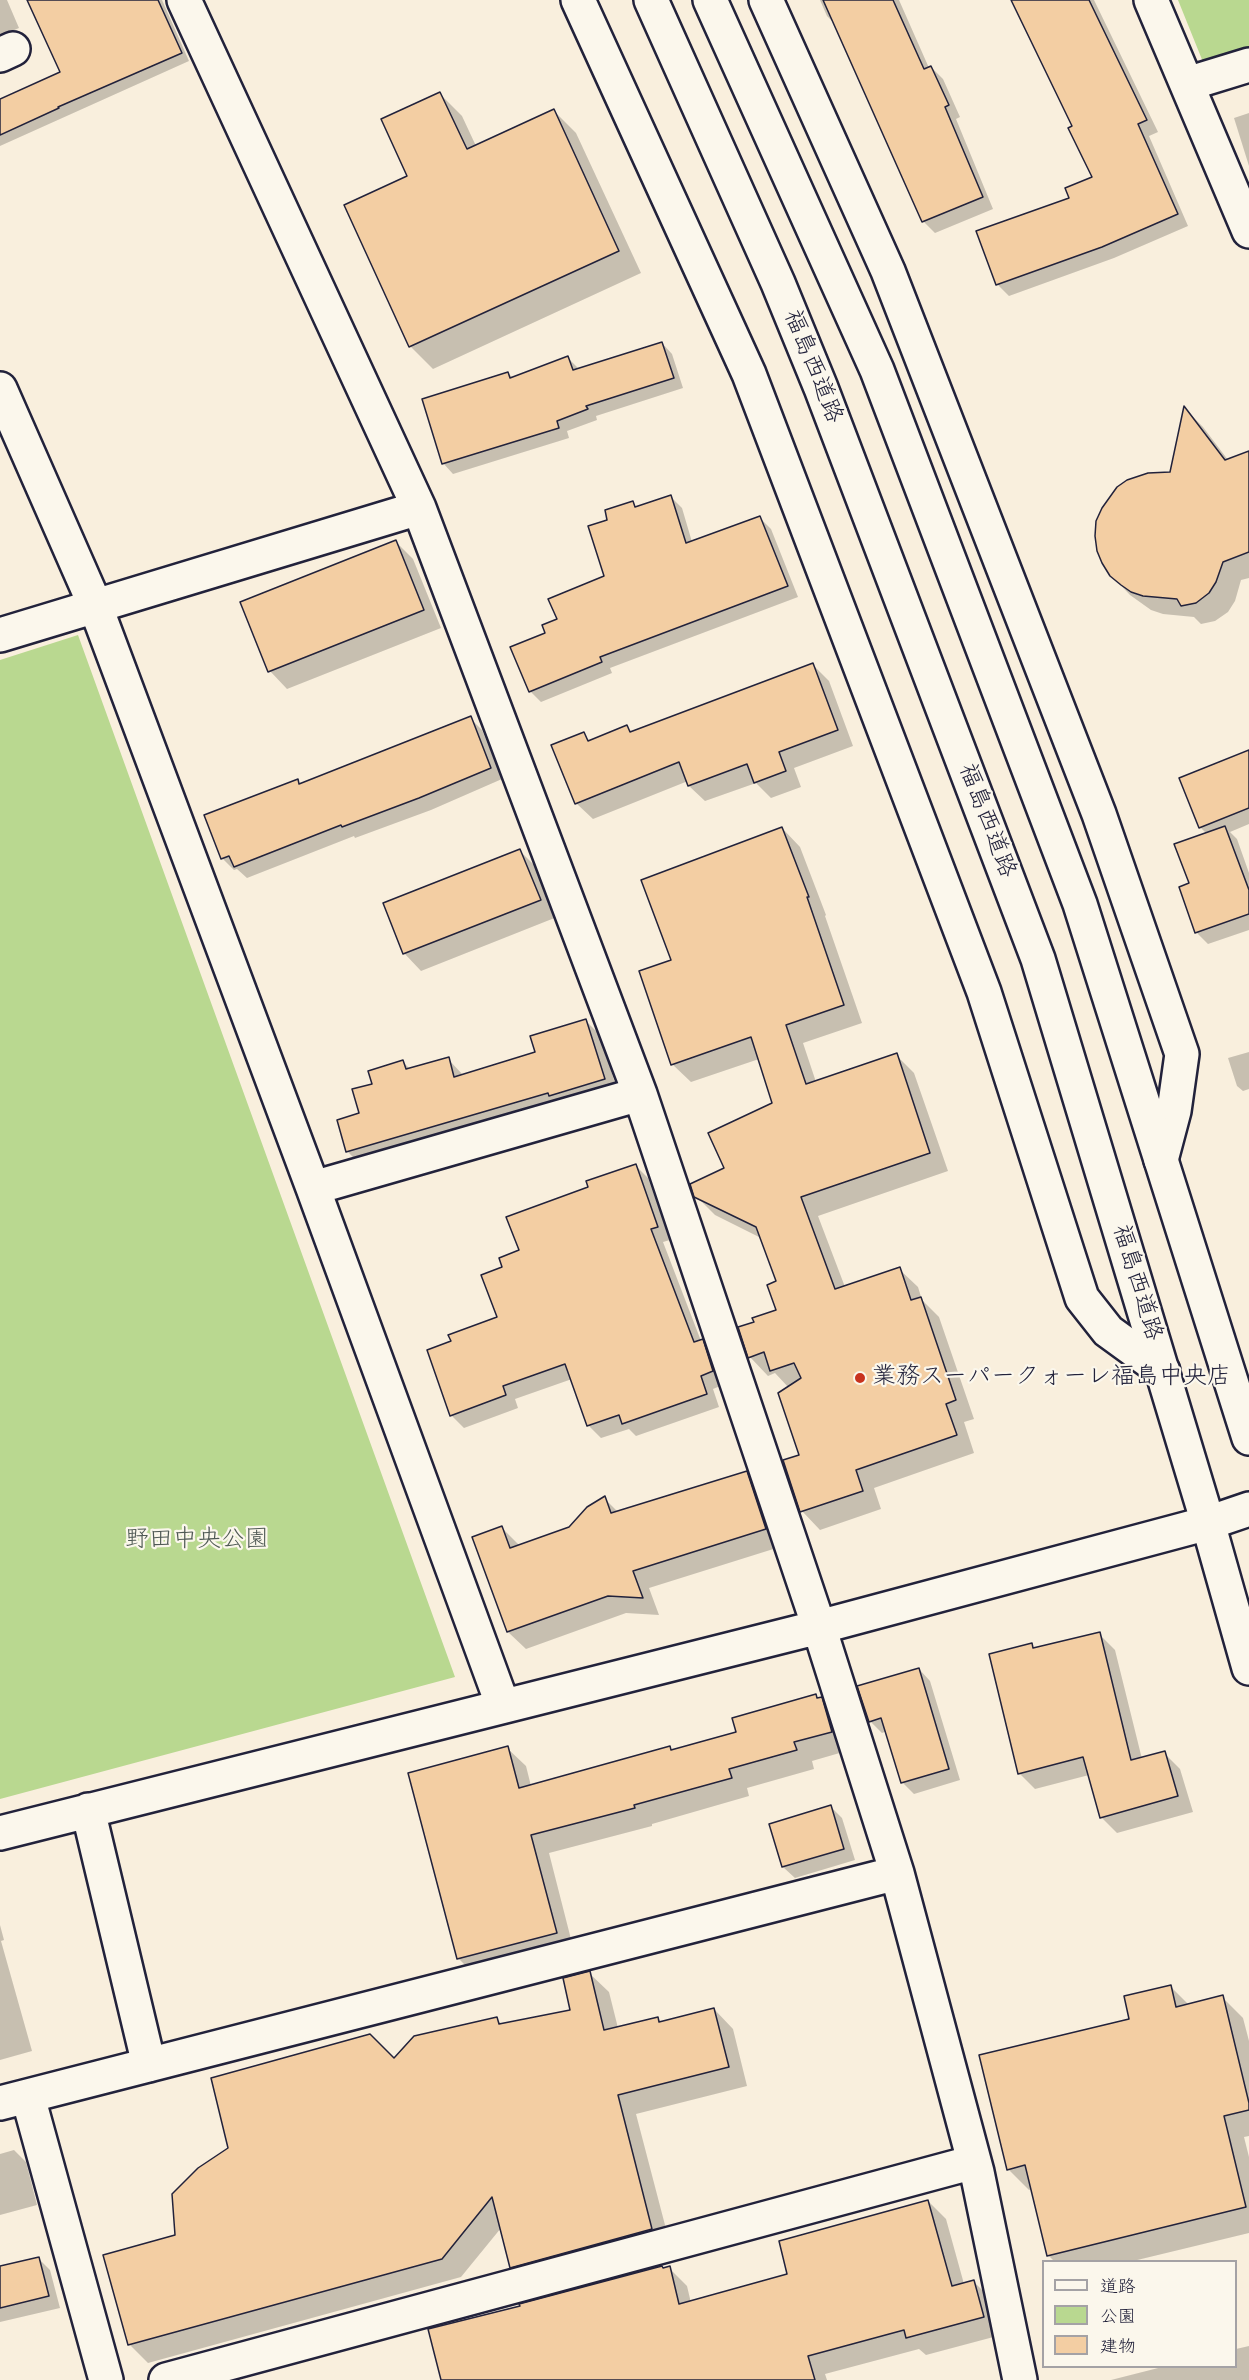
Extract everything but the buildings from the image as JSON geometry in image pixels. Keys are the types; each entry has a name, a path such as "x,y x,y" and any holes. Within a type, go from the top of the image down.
{"main road":[{"path":"184,0 419,508 640,1094 819,1627 897,1873 974,2162 1020,2380"},
{"path":"578,0 750,374 984,992 1082,1298 1108,1331 1162,1371"},
{"name":"福島西道路","path":"651,0 778,283 821,388 1038,959 1209,1523 1249,1668"},
{"path":"710,0 877,370 1080,904 1249,1438"},
{"path":"766,0 888,271 1099,814 1182,1054 1174,1111 1161,1160"},
{"path":"1151,0 1249,231"},
{"path":"1186,84 1249,65"},
{"path":"0,389 95,605 313,1188 503,1706"},
{"path":"0,635 419,508"},
{"path":"313,1188 640,1094"},
{"path":"0,1833 819,1627 1209,1523 1249,1509"},
{"path":"88,1810 148,2066"},
{"path":"106,2380 14,2100 897,1873"},
{"path":"166,2380 974,2162"}],"green space":[{"path":"1178,0 1249,0 1249,49 1203,62"},
{"name":"野田中央公園","path":"78,635 455,1677 0,1799 0,660"}],"place":[{"name":"業務スーパークォーレ福島中央店","path":"860,1378"}]}
